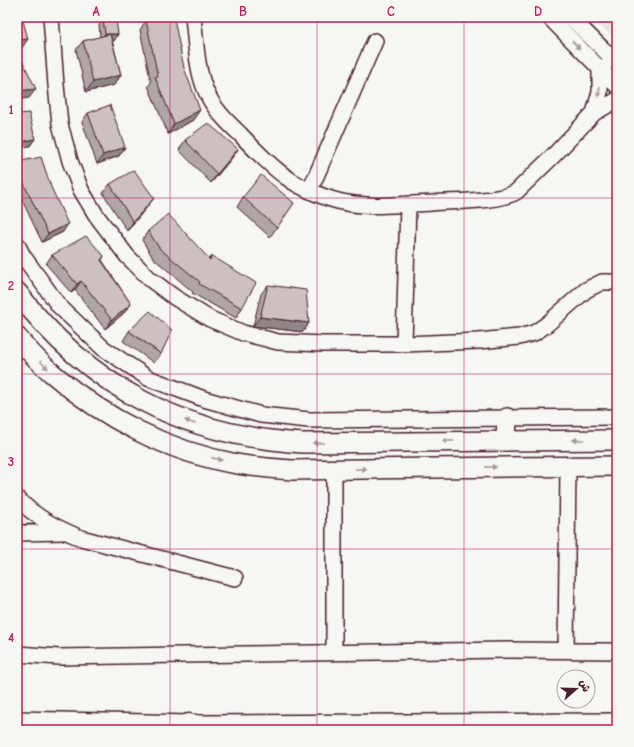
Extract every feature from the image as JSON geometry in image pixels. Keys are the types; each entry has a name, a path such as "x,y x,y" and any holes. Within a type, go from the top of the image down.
{"highway":[{"path":"189,725 218,730"}],"street":[{"path":"54,17 56,85 60,118 70,161 81,190 96,215 127,256 150,278 174,297 210,318 243,333 278,342 323,344 404,344 479,341 519,337 534,333 546,325 586,290 602,282 617,282"},
{"path":"193,17 198,68 205,90 217,109 262,157 287,178 329,198 347,203 365,205 408,204 483,200 510,195 516,192 594,113 617,100"},
{"path":"549,17 617,86"},
{"path":"570,17 615,61 600,70"},
{"path":"310,190 375,41"},
{"path":"594,113 600,92 600,70"},
{"path":"404,344 408,204"},
{"path":"17,244 23,256 59,306 103,348 148,378 204,399 261,415 309,420 617,417"},
{"path":"17,292 49,330 75,355 104,377 146,403 179,418 212,429 257,438 303,443 617,440"},
{"path":"17,337 33,355 72,390 113,418 136,430 180,448 209,458 236,464 292,470 617,466"},
{"path":"506,440 507,418"},
{"path":"566,651 568,466"},
{"path":"334,470 334,653"},
{"path":"17,498 33,513 66,532 81,538 236,578"},
{"path":"17,533 66,532"},
{"path":"17,654 59,657 507,650 617,651"},
{"path":"17,721 189,725 617,723"}],"shaded area":[{"path":"592,17 617,17 617,42"}],"building":[{"path":"17,17 22,17 28,39 17,40"},
{"path":"103,19 116,20 118,34 105,34"},
{"path":"174,19 184,68 200,110 174,124 155,77 158,77 146,20"},
{"path":"110,34 121,75 93,82 83,41"},
{"path":"17,58 21,58 36,89 17,91"},
{"path":"110,105 125,147 103,155 88,113"},
{"path":"29,113 35,139 17,143 17,114"},
{"path":"208,123 238,149 217,174 185,140"},
{"path":"41,157 51,187 68,224 48,234 25,186 17,165 17,162"},
{"path":"134,170 154,198 133,222 110,184"},
{"path":"261,175 294,203 277,228 243,197"},
{"path":"168,214 210,260 212,256 256,283 242,308 199,284 200,282 160,249 148,231"},
{"path":"86,236 104,256 101,260 131,304 112,320 81,281 77,284 52,255"},
{"path":"268,285 306,290 309,323 260,317"},
{"path":"150,311 172,330 161,354 129,331"}]}
